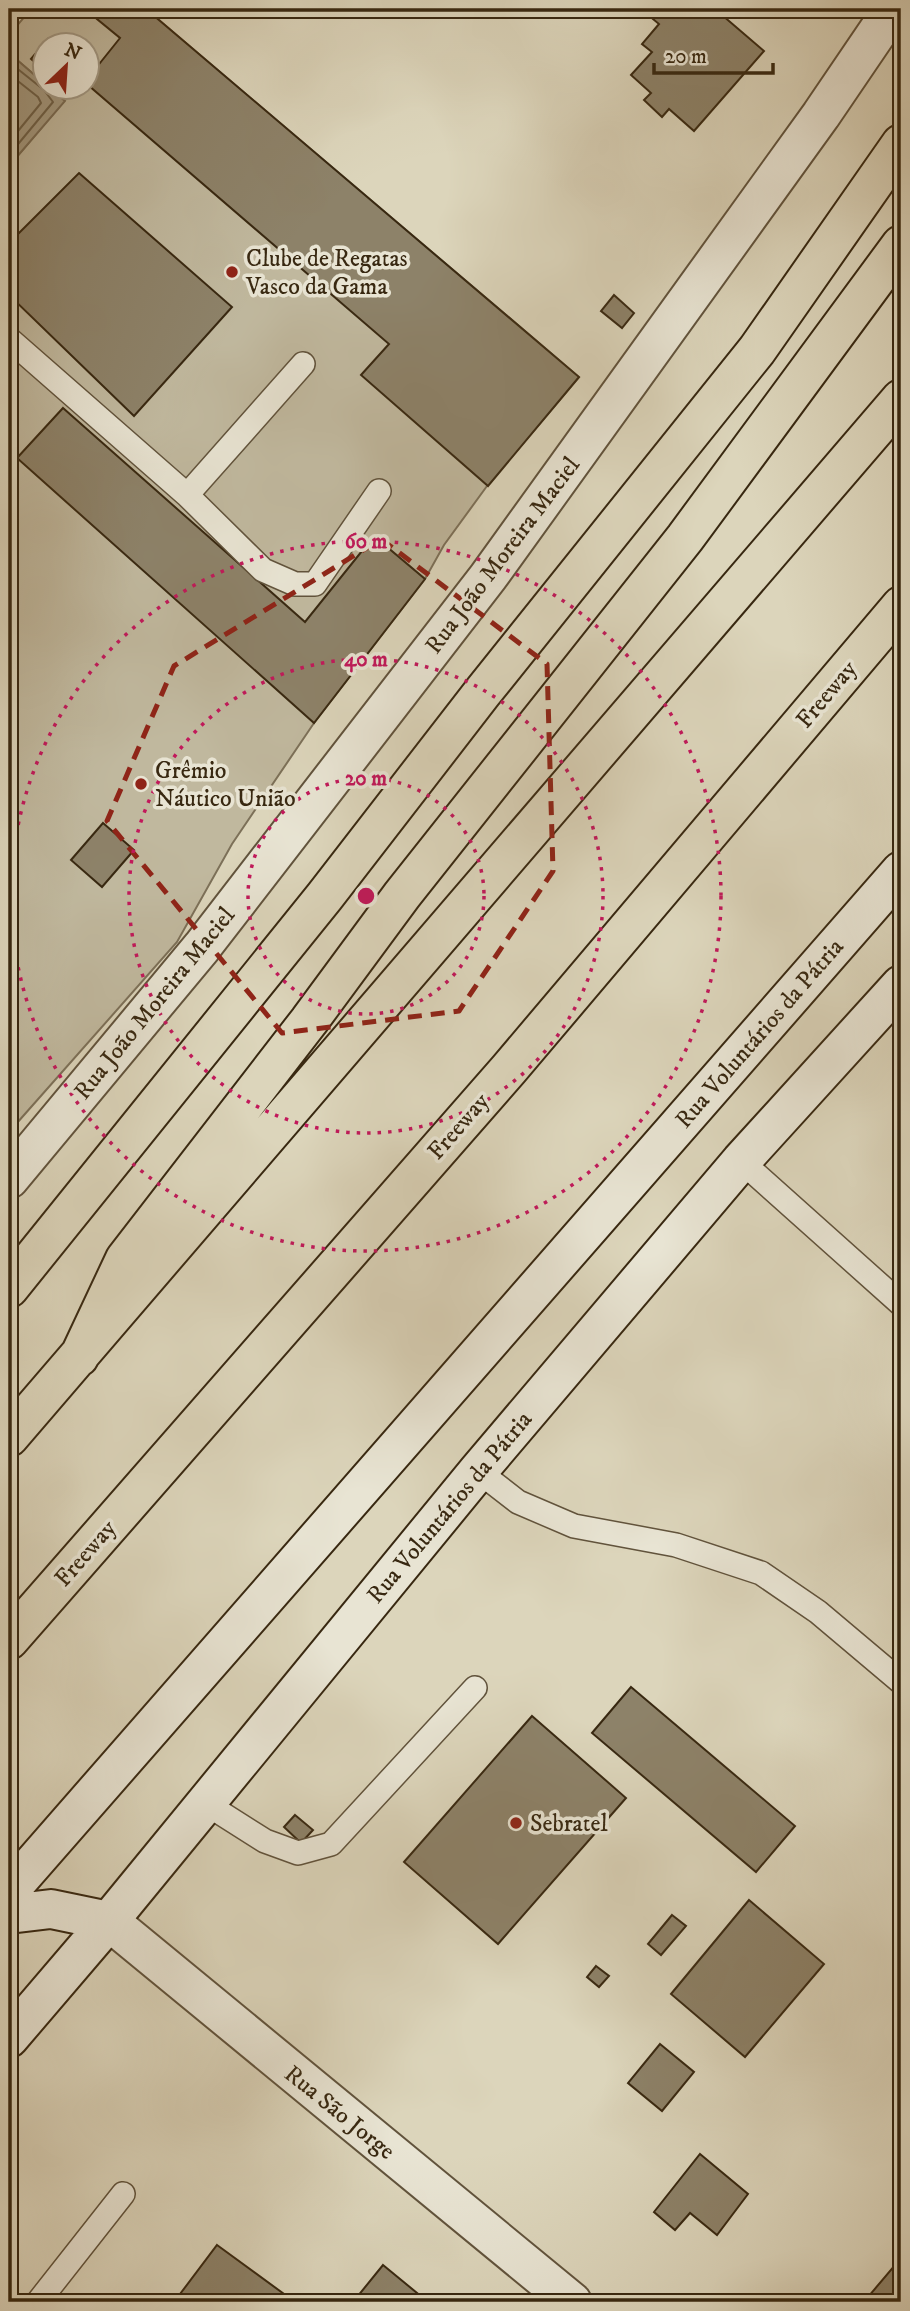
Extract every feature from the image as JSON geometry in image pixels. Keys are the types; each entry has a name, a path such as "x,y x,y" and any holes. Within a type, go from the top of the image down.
{"highway":[{"path":"9,1288 325,896 482,693 757,350 830,250 901,144"},
{"path":"79,1357 125,1259 309,1021 402,895 685,538 901,245"},
{"path":"9,1437 901,399"},
{"name":"Freeway","path":"9,1640 509,1069 901,606"}],"main road":[{"name":"Rua João Moreira Maciel","path":"9,1179 202,947 488,577 821,115 893,9"},
{"name":"Rua João Moreira Maciel","path":"821,115 901,31"},
{"name":"Rua Voluntários da Pátria","path":"9,1891 901,871"},
{"name":"Rua Voluntários da Pátria","path":"9,2038 109,1921 478,1471 741,1161 901,985"},
{"path":"9,1914 51,1909 109,1921"},
{"name":"Rua São Jorge","path":"109,1921 572,2302"}],"lane":[{"path":"9,339 187,495 263,570 295,584 315,584 379,491"},
{"path":"187,495 303,364"},
{"path":"741,1161 901,1304"},
{"path":"478,1471 518,1502 574,1526 676,1545 761,1573 818,1612 901,1682"},
{"path":"205,1803 265,1840 298,1853 331,1844 475,1688"},
{"path":"38,2302 123,2194"}],"highlighted area":[{"path":"381,539 547,664 553,871 459,1011 282,1033 107,821 174,666"}],"shaded area":[{"name":"Clube de Regatas Vasco da Gama","path":"31,9 146,9 579,377 487,486 444,545 425,579 314,723 232,844 177,942 9,1132 9,166 63,102 102,102 102,32 32,32 32,73 9,53 9,35"}],"water":[{"path":"9,53 32,73 32,102 64,102 9,166"}],"building":[{"path":"105,9 146,9 579,377 488,486 361,375 389,344 102,97 102,60 120,38 97,19"},
{"path":"641,9 715,9 764,51 694,131 669,109 662,117 644,100 651,93 631,75 652,52 642,44 659,24"},
{"path":"79,173 232,307 134,416 10,296 18,234"},
{"path":"614,295 634,313 622,328 601,311"},
{"path":"63,408 305,622 374,536 425,579 314,723 17,458"},
{"path":"103,823 134,850 102,887 71,860"},
{"path":"631,1687 795,1826 756,1872 592,1733"},
{"path":"532,1716 626,1798 498,1944 404,1862"},
{"path":"295,1815 313,1830 301,1843 284,1827"},
{"path":"749,1900 824,1964 745,2057 671,1994"},
{"path":"672,1915 686,1926 661,1955 648,1944"},
{"path":"596,1966 609,1976 599,1987 587,1977"},
{"path":"660,2044 694,2072 662,2111 628,2083"},
{"path":"700,2154 748,2194 717,2235 690,2213 675,2230 654,2212"},
{"path":"217,2245 295,2302 174,2302"},
{"path":"901,2258 901,2302 875,2302 868,2297"},
{"path":"383,2265 428,2302 353,2302"}],"place":[{"name":"Clube de Regatas Vasco da Gama","path":"232,272"},
{"name":"Grêmio Náutico União","path":"141,784"},
{"name":"Sebratel","path":"516,1823"}]}
